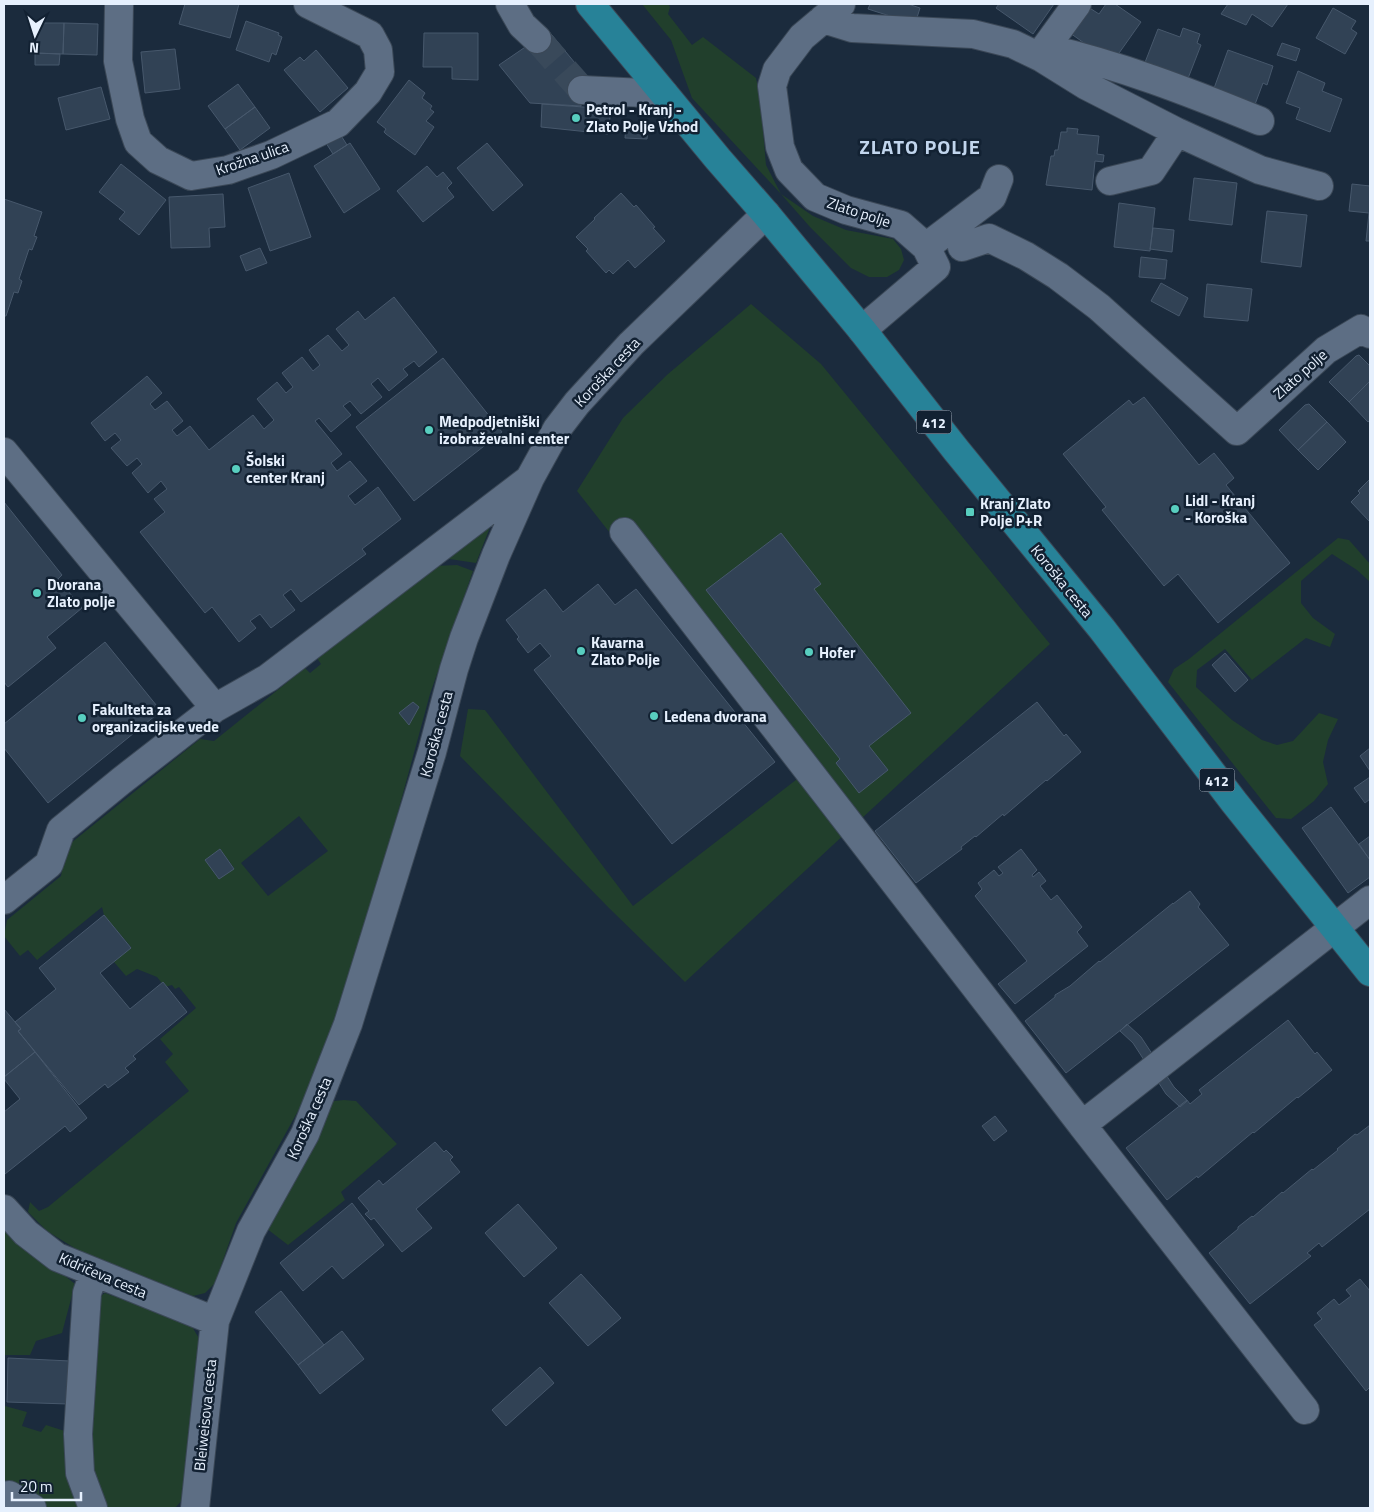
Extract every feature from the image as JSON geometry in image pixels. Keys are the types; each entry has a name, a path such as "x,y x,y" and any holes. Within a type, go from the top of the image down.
{"main road":[{"name":"Koroška cesta","path":"590,4 862,330 956,450 1102,629 1182,735 1335,928"},
{"name":"412","path":"1335,928 1370,972"}],"street":[{"name":"Krožna ulica","path":"119,4 118,61 130,119 138,142 158,160 191,176 228,170 271,155 338,123 368,92 380,72 378,50 370,35 308,4"},
{"path":"510,4 522,25 537,39"},
{"path":"1044,53 1077,4"},
{"name":"Zlato polje","path":"862,330 936,267 926,247 901,225 846,210 815,197 789,170 780,147 772,86 777,70 802,37 832,12 852,28 973,34 1044,53 1080,56 1167,84 1260,121"},
{"name":"Zlato polje","path":"1044,53 1087,86 1177,132 1260,170 1319,186"},
{"path":"582,90 664,94"},
{"path":"1110,181 1151,171 1177,132"},
{"path":"926,247 992,197 999,179"},
{"name":"Koroška cesta","path":"215,1321 251,1231 305,1134 348,1024 432,752 447,693 464,638 496,555 530,478 557,430 577,402 631,344 766,214"},
{"name":"Zlato polje","path":"962,247 989,238 1026,256 1058,276 1099,307 1237,432 1326,350 1361,330 1370,334"},
{"path":"4,452 215,708"},
{"path":"4,900 49,864 61,830 215,708 268,678 403,577 530,478"},
{"path":"624,532 1082,1125 1305,1410"},
{"path":"1082,1125 1370,900"},
{"name":"Kidričeva cesta","path":"4,1209 26,1233 57,1257 215,1321"},
{"path":"93,1508 80,1474 78,1434 87,1293 94,1273"},
{"name":"Bleiweisova cesta","path":"195,1508 215,1321"}],"green space":[{"path":"642,4 668,4 670,7 668,14 692,45 703,37 756,78 760,98 766,165 781,194 692,98 671,40"},
{"path":"781,194 813,216 846,230 893,239 901,249 904,260 899,270 887,277 869,277 851,268 810,227"},
{"path":"751,304 821,364 1050,644 685,982 609,908 460,756 468,709 485,710 633,906 801,776 577,491 623,418 668,374"},
{"path":"494,517 476,563 443,558"},
{"path":"1338,538 1349,540 1370,564 1370,582 1357,570 1332,554 1301,581 1301,603 1313,618 1335,634 1330,647 1306,638 1252,680 1225,649 1197,670 1196,687 1232,720 1262,740 1277,745 1293,741 1319,713 1338,719 1328,740 1323,762 1328,784 1314,801 1291,819 1276,818 1168,682 1174,669 1189,659"},
{"path":"457,565 473,571 430,694 390,841 331,1036 314,1082 236,1223 215,1283 205,1293 193,1296 81,1252 47,1231 28,1212 30,1202 39,1211 48,1207 189,1091 165,1062 173,1054 160,1039 196,1008 179,987 175,989 172,985 165,987 157,977 137,969 126,976 114,962 131,947 104,915 102,907 37,960 28,950 20,956 4,936 7,920 61,876 66,847 200,739 214,741 305,668 310,673 321,664 317,658 434,566","holes":["299,816 328,851 268,896 241,863","220,849 234,868 219,879 205,860"]},
{"path":"334,1101 356,1101 397,1144 341,1192 345,1200 288,1245 262,1225"},
{"path":"4,1227 75,1284 62,1333 36,1341 30,1355 4,1355"},
{"path":"105,1293 191,1325 200,1340 184,1498 175,1508 101,1508 84,1461 98,1298"},
{"path":"4,1403 5,1406 27,1412 22,1426 41,1432 46,1425 74,1434 87,1508 39,1508 4,1495"}],"building":[{"path":"185,4 239,4 230,38 179,24"},
{"path":"870,4 908,4 920,8 915,24 868,9"},
{"path":"999,4 1054,4 1033,34 996,8"},
{"path":"1106,4 1115,4 1141,22 1112,63 1070,33 1088,7 1099,14"},
{"path":"1228,4 1288,4 1272,27 1252,14 1246,25 1221,14"},
{"path":"1333,8 1356,21 1351,29 1357,33 1345,54 1316,38"},
{"path":"246,21 279,33 278,35 282,37 276,55 272,53 269,62 236,50"},
{"path":"36,23 64,23 63,54 35,53"},
{"path":"64,23 98,24 97,55 63,54"},
{"path":"1183,28 1200,34 1197,43 1201,45 1187,81 1144,65 1158,29 1180,37"},
{"path":"547,29 584,74 581,106 530,103 499,65 537,39"},
{"path":"424,33 478,33 478,80 452,79 452,67 423,67"},
{"path":"1282,43 1300,49 1296,61 1277,55"},
{"path":"175,49 180,89 145,93 141,52"},
{"path":"316,50 348,88 320,112 284,70 300,57 304,61"},
{"path":"1228,50 1273,66 1267,85 1263,83 1254,107 1213,91"},
{"path":"35,53 60,54 59,65 35,65"},
{"path":"1298,71 1325,83 1322,91 1342,99 1330,132 1296,119 1300,108 1286,103"},
{"path":"409,80 425,93 422,98 432,106 430,109 434,112 426,121 434,127 415,155 386,134 384,132 386,129 377,122"},
{"path":"238,84 255,107 225,129 208,106"},
{"path":"101,87 110,119 66,130 58,98"},
{"name":"Petrol - Kranj - Zlato Polje Vzhod","path":"542,104 611,109 608,134 541,127"},
{"path":"255,107 270,128 240,150 225,129"},
{"path":"626,126 648,128 647,139 625,138"},
{"path":"1067,128 1078,129 1077,134 1099,136 1097,154 1104,155 1103,162 1095,161 1092,190 1046,185 1051,156 1054,156 1055,150 1058,150 1061,132 1067,132"},
{"path":"340,134 347,145 333,154 326,143"},
{"path":"350,143 380,189 344,213 314,166"},
{"path":"487,143 523,185 493,211 457,168"},
{"path":"121,164 166,200 139,235 119,219 125,212 99,192"},
{"path":"427,166 437,177 443,172 452,183 447,188 454,197 423,222 397,191"},
{"path":"289,173 311,237 270,251 248,188"},
{"path":"1194,178 1237,183 1232,225 1189,220"},
{"path":"1352,184 1370,186 1370,241 1366,241 1369,213 1349,211"},
{"path":"621,193 634,207 636,205 665,241 635,268 628,260 613,274 609,270 606,273 586,251 588,249 576,237"},
{"path":"223,194 225,227 209,228 210,247 171,248 169,197"},
{"path":"4,199 42,212 34,236 37,237 32,250 29,249 19,279 22,281 18,293 14,292 6,316 4,316"},
{"path":"1119,203 1155,208 1150,251 1114,247"},
{"path":"1267,211 1307,215 1301,267 1261,262"},
{"path":"1153,228 1174,230 1172,252 1150,249"},
{"path":"260,248 267,263 246,271 240,256"},
{"path":"1141,257 1167,260 1165,279 1139,277"},
{"path":"1161,283 1188,298 1179,316 1151,301"},
{"path":"1207,284 1252,289 1248,321 1204,317"},
{"name":"Šolski center Kranj","path":"394,297 437,352 419,367 414,361 403,369 408,375 389,391 378,378 371,384 382,397 361,414 350,401 343,406 351,415 331,432 319,418 315,421 342,454 331,463 337,471 350,461 367,481 348,496 355,505 378,487 401,519 362,549 366,554 301,602 291,589 283,595 295,610 271,628 260,614 250,621 256,628 239,642 212,607 205,613 140,532 165,512 154,499 167,489 161,481 148,493 132,473 142,464 137,458 127,466 111,448 121,440 115,433 105,441 91,423 147,376 162,393 150,404 155,410 167,401 183,421 172,430 177,436 190,426 209,450 253,415 264,429 274,420 257,399 277,382 286,393 293,387 282,373 302,357 313,371 320,365 309,350 328,335 342,351 349,345 336,329 358,311 365,320"},
{"path":"1359,355 1370,366 1370,381 1349,402 1329,382"},
{"name":"Medpodjetniški izobraževalni center","path":"443,358 502,432 414,501 356,427"},
{"path":"1370,381 1370,420 1368,422 1349,402"},
{"name":"Lidl - Kranj - Koroška","path":"1144,397 1199,465 1214,453 1234,478 1226,485 1290,563 1218,623 1178,574 1164,586 1102,510 1106,507 1063,454 1129,400 1133,405"},
{"path":"1309,404 1327,422 1298,450 1279,430 1305,405"},
{"path":"1327,422 1346,442 1318,470 1298,450"},
{"path":"1369,480 1370,522 1351,502 1360,493 1358,491"},
{"name":"Dvorana Zlato polje","path":"4,502 62,575 58,579 82,608 47,637 56,648 8,687 4,682"},
{"name":"Hofer","path":"781,533 821,584 814,589 911,713 869,746 888,770 859,793 836,763 840,759 706,590"},
{"name":"Ledena dvorana","path":"598,584 615,605 636,589 775,762 672,844 534,670 551,656 540,643 528,653 506,620 545,589 563,612"},
{"name":"Fakulteta za organizacijske vede","path":"105,642 161,711 48,803 4,748 4,724"},
{"path":"1225,653 1248,680 1235,692 1212,665"},
{"path":"413,702 419,707 409,725 399,713"},
{"path":"1037,702 1064,736 1066,734 1081,752 1004,816 1003,814 961,847 962,849 916,883 875,831"},
{"path":"1370,748 1370,771 1360,756"},
{"path":"1370,777 1370,799 1365,803 1354,788"},
{"path":"1331,807 1370,860 1370,877 1348,893 1302,828"},
{"path":"1370,836 1370,860 1359,844"},
{"path":"220,849 234,869 219,879 205,860"},
{"path":"1021,849 1037,870 1032,875 1033,877 1039,872 1046,881 1040,886 1051,900 1057,895 1082,927 1077,932 1088,946 1015,1004 998,984 1027,961 975,896 982,889 978,883 994,870 999,876 1003,873 998,867"},
{"path":"1190,891 1200,904 1198,907 1229,945 1066,1073 1025,1021 1055,997 1055,995 1070,986 1099,961"},
{"path":"104,915 131,948 100,973 130,1009 163,982 187,1012 133,1056 136,1059 125,1068 129,1072 108,1088 105,1084 79,1105 18,1031 21,1029 15,1022 56,989 39,968"},
{"path":"4,1009 21,1029 18,1031 35,1052 4,1077"},
{"path":"1288,1020 1315,1054 1317,1052 1332,1070 1198,1178 1197,1176 1167,1200 1126,1148 1187,1100 1190,1104 1202,1094 1199,1090"},
{"path":"1127,1024 1141,1037 1174,1087 1186,1099 1187,1101 1180,1107 1166,1094 1133,1043 1120,1031"},
{"path":"35,1052 87,1118 70,1132 65,1126 5,1174 4,1112 20,1099 4,1077"},
{"path":"995,1116 1007,1131 994,1141 982,1126"},
{"path":"1370,1125 1370,1209 1322,1247 1319,1243 1307,1253 1311,1256 1250,1304 1209,1253 1282,1192 1313,1170 1355,1134 1357,1135"},
{"path":"435,1142 444,1152 446,1150 453,1157 450,1160 460,1172 416,1209 432,1228 402,1252 374,1218 371,1220 365,1214 369,1211 358,1198 379,1180 383,1185"},
{"path":"352,1203 384,1245 343,1279 332,1266 303,1291 280,1263"},
{"path":"518,1204 557,1248 524,1277 485,1233"},
{"path":"581,1274 621,1318 588,1346 549,1303"},
{"path":"1360,1279 1370,1291 1370,1387 1366,1391 1314,1325 1322,1319 1317,1313 1334,1299 1339,1305 1351,1296 1346,1290"},
{"path":"281,1291 324,1345 298,1365 255,1312"},
{"path":"342,1331 364,1359 320,1394 298,1365"},
{"path":"8,1358 70,1361 68,1404 7,1402"},
{"path":"540,1367 554,1383 506,1426 492,1410"}],"tunnel":[{"path":"537,39 582,90"}],"place":[{"name":"Petrol - Kranj - Zlato Polje Vzhod","path":"576,118"},
{"name":"Medpodjetniški izobraževalni center","path":"429,430"},
{"name":"Šolski center Kranj","path":"236,469"},
{"name":"Lidl - Kranj - Koroška","path":"1175,509"},
{"name":"Kranj Zlato Polje P+R","path":"970,512"},
{"name":"Dvorana Zlato polje","path":"37,593"},
{"name":"Kavarna Zlato Polje","path":"581,651"},
{"name":"Hofer","path":"809,652"},
{"name":"Ledena dvorana","path":"654,716"},
{"name":"Fakulteta za organizacijske vede","path":"82,718"}],"district":[{"name":"ZLATO POLJE","path":"920,146"}]}
